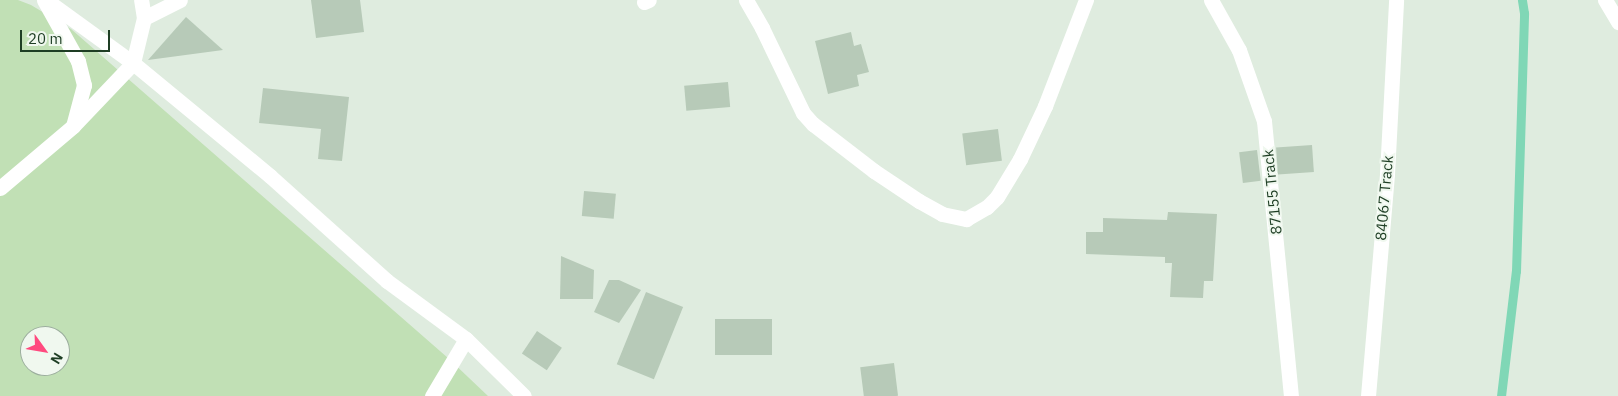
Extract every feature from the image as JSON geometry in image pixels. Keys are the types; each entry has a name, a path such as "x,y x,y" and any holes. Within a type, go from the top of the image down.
{"street":[{"path":"45,0 133,63 270,176 387,281 466,340 524,396"},
{"path":"45,0 78,61 84,85 73,126"},
{"path":"0,188 73,126 133,63 144,18 140,0"},
{"path":"144,18 180,0"},
{"path":"746,0 804,113 813,124 874,171 919,201 942,214 966,219 987,207 997,197 1020,159 1045,106 1086,0"},
{"name":"87155 Track","path":"1211,0 1239,50 1264,121 1270,162 1291,396"},
{"name":"84067 Track","path":"1368,396 1387,174 1396,0"},
{"path":"1605,0 1618,22"},
{"path":"432,396 466,340"}],"green space":[{"path":"0,0 18,0 31,5 71,29 448,358 488,396 0,396"}],"building":[{"path":"311,0 360,0 364,32 316,38"},
{"path":"186,17 223,50 148,60"},
{"path":"851,32 854,46 861,44 869,72 857,75 859,86 828,94 815,41"},
{"path":"728,82 730,107 686,111 684,86"},
{"path":"263,88 349,97 342,161 318,159 321,129 259,123"},
{"path":"998,129 1002,161 966,165 962,133"},
{"path":"1312,145 1314,172 1278,174 1276,148"},
{"path":"1257,150 1261,181 1243,183 1239,152"},
{"path":"584,191 616,194 614,219 582,216"},
{"path":"1168,212 1217,214 1213,281 1204,281 1203,298 1170,297 1172,263 1165,263 1165,257 1086,254 1086,232 1103,232 1103,218 1167,220"},
{"path":"561,256 594,270 593,299 560,299"},
{"path":"609,280 619,280 641,290 619,323 594,312"},
{"path":"646,292 683,307 654,379 617,364"},
{"path":"715,319 772,319 772,355 715,355"},
{"path":"537,331 562,348 547,370 522,353"},
{"path":"894,363 898,396 864,396 860,367"}],"waterway":[{"path":"1501,396 1516,271 1524,13 1522,0"}]}
